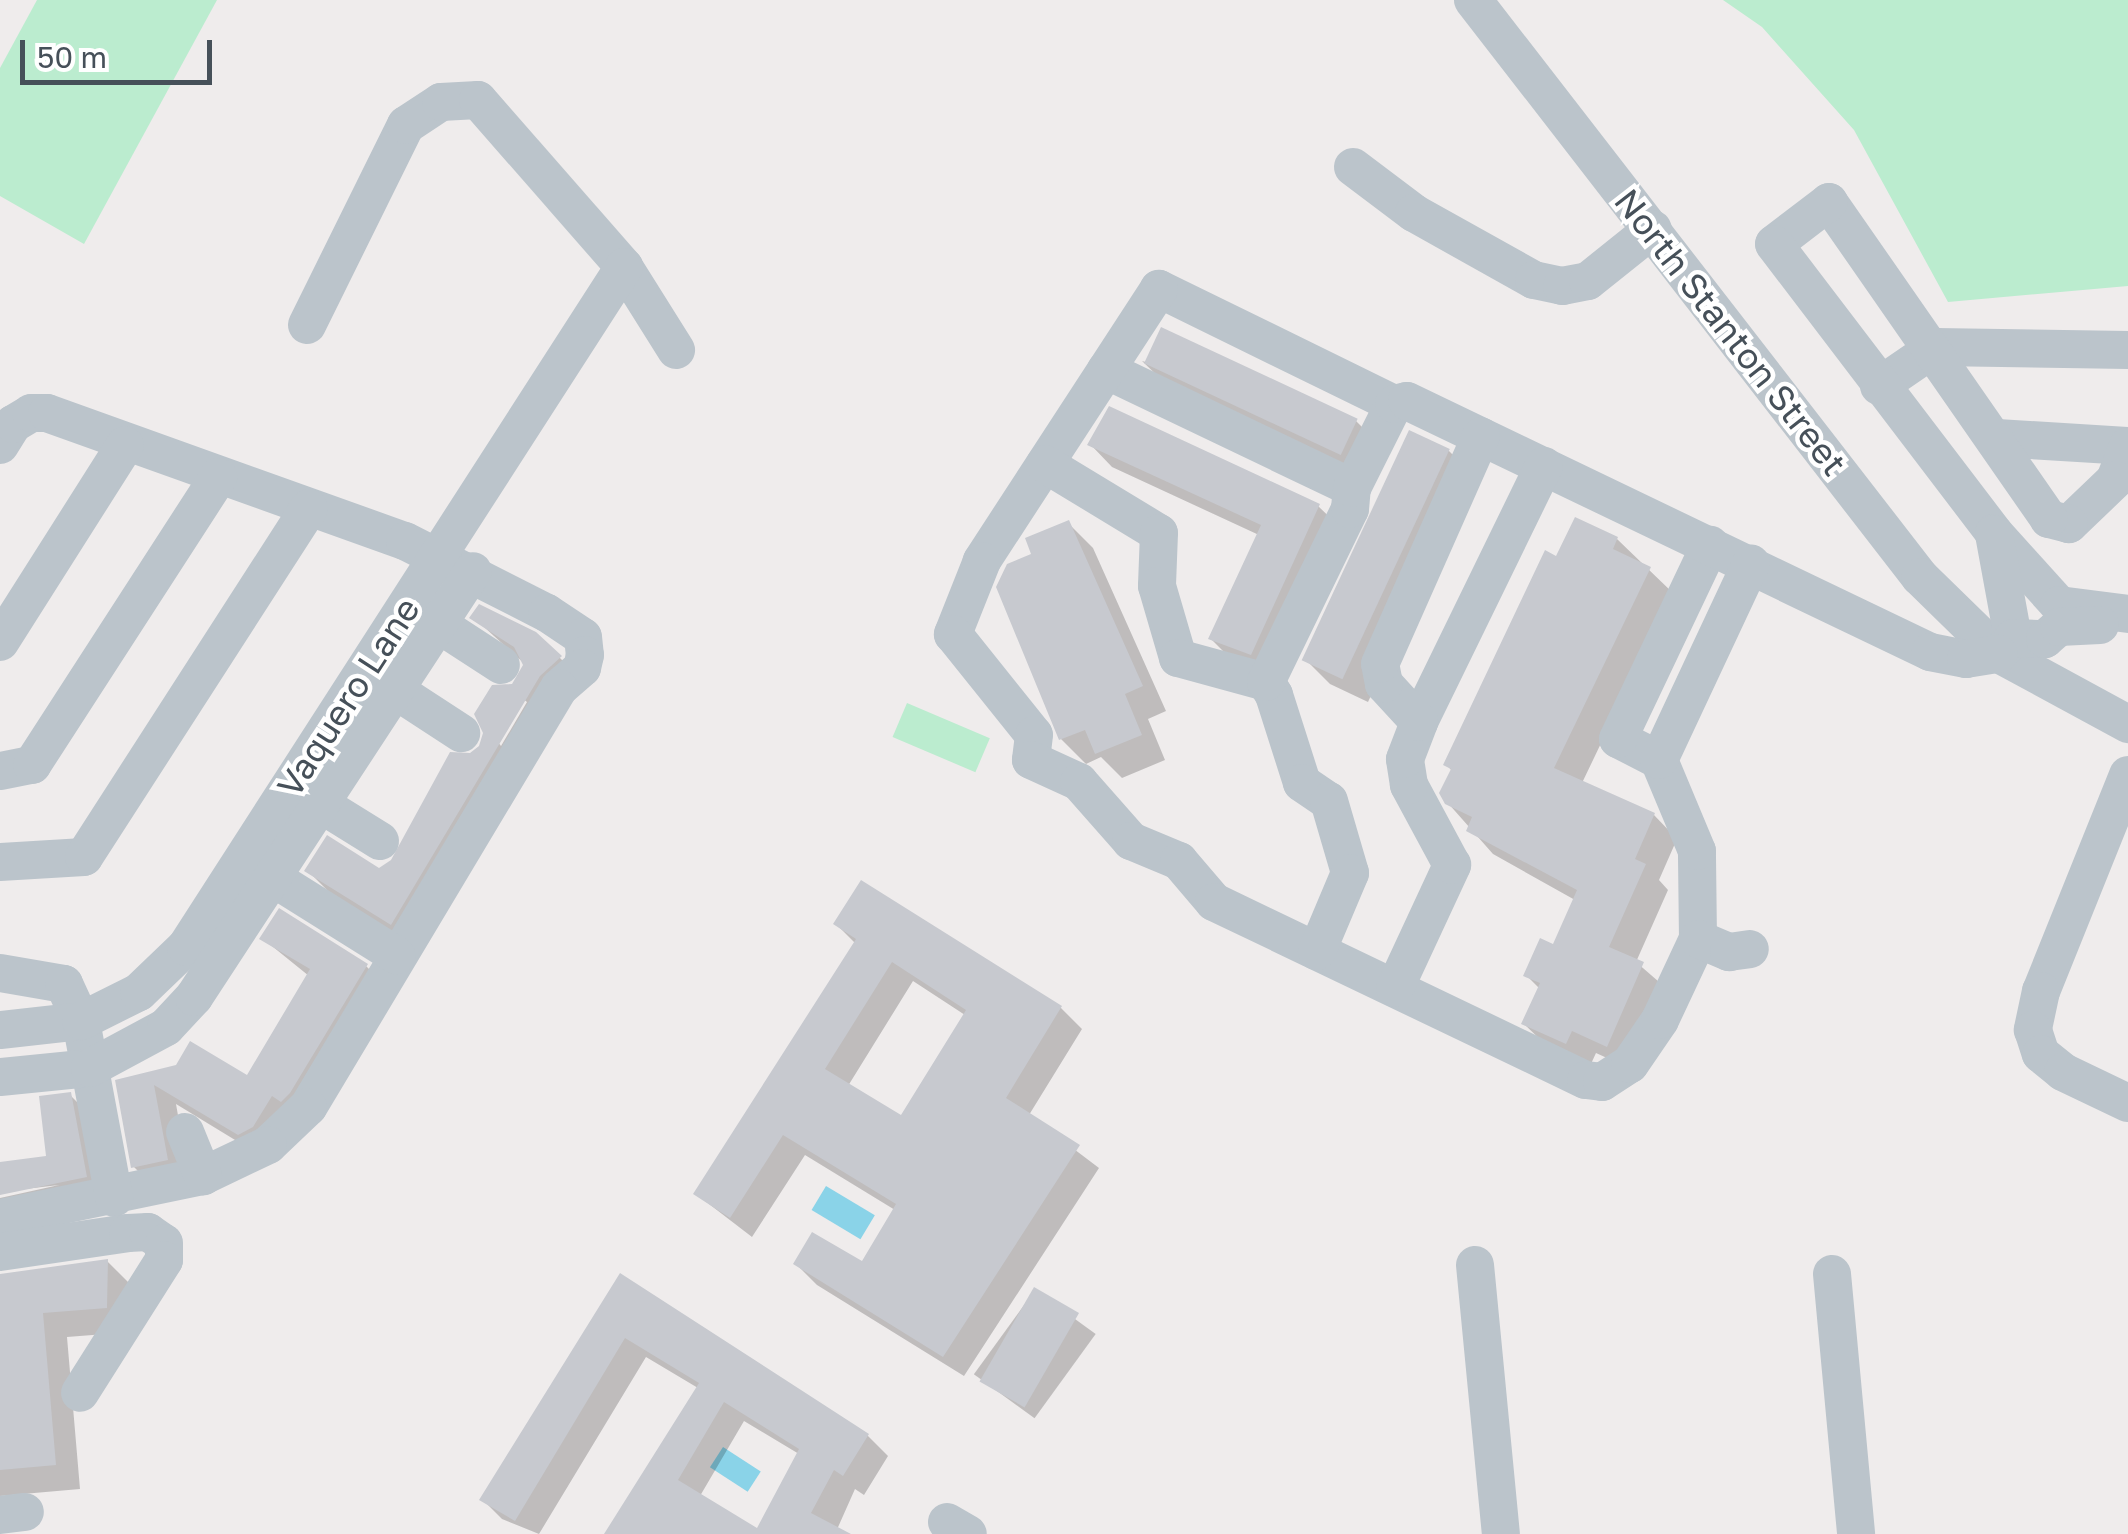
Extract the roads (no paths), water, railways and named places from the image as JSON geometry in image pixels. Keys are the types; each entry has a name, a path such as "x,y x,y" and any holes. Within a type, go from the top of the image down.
{"street":[{"name":"North Stanton Street","path":"1473,0 1920,577 2006,646 2128,724"},
{"path":"307,325 406,125 441,102 478,100 624,267 676,350"},
{"path":"1353,167 1414,212 1534,280 1562,286 1588,281 1653,229"},
{"path":"1996,438 2128,446 2115,480 2069,524 2059,524 1996,438 1936,347 1829,202 1774,244 1994,533 2059,604 2128,614"},
{"name":"Vaquero Lane","path":"7,1030 80,1020 200,958 455,563 624,267"},
{"path":"1710,544 1618,739 1660,760 1697,851 1698,938 1646,1041 1630,1064 1602,1082 1214,902 1180,861 1131,841 1080,782 1031,760 1034,735 952,634 982,560 1159,289 1394,404 1407,401 1710,544 1930,652 1966,659 2045,639 2059,627 2128,624"},
{"path":"1879,386 1936,347 2128,350"},
{"path":"1106,370 1352,488"},
{"path":"1317,951 1350,873 1329,801 1302,782 1266,682 1350,510 1352,488 1394,404"},
{"path":"0,445 31,413 48,413 126,445 455,563 583,637 585,656 582,668 558,688 308,1108 268,1145 204,1176 114,1198 0,1218"},
{"path":"1419,722 1384,684 1383,643 1481,436"},
{"path":"0,642 126,445"},
{"path":"1045,464 1159,533 1157,586 1178,658 1266,682"},
{"path":"1395,988 1452,865 1409,785 1404,759 1544,466"},
{"path":"0,771 32,765 218,476"},
{"path":"0,862 84,857 308,508"},
{"path":"1994,533 2006,646"},
{"path":"455,563 438,624 380,680 461,733"},
{"path":"1660,760 1751,564"},
{"path":"438,624 501,666"},
{"path":"2128,775 2041,991 2033,1030 2041,1054 2063,1072 2128,1103"},
{"path":"306,794 380,841"},
{"path":"258,869 396,955"},
{"path":"1698,938 1729,952 1750,949"},
{"path":"7,1030 6,1076 90,1068 166,1027 200,958"},
{"path":"0,973 64,984 80,1020 114,1198"},
{"path":"184,1132 204,1176"},
{"path":"0,1252 128,1232 148,1232 164,1243 164,1260 80,1393"},
{"path":"1475,1264 1501,1534"},
{"path":"1832,1274 1856,1534"}],"water":[{"path":"826,1186 875,1215 860,1239 812,1210"},
{"path":"723,1447 761,1472 748,1492 710,1467"}]}
